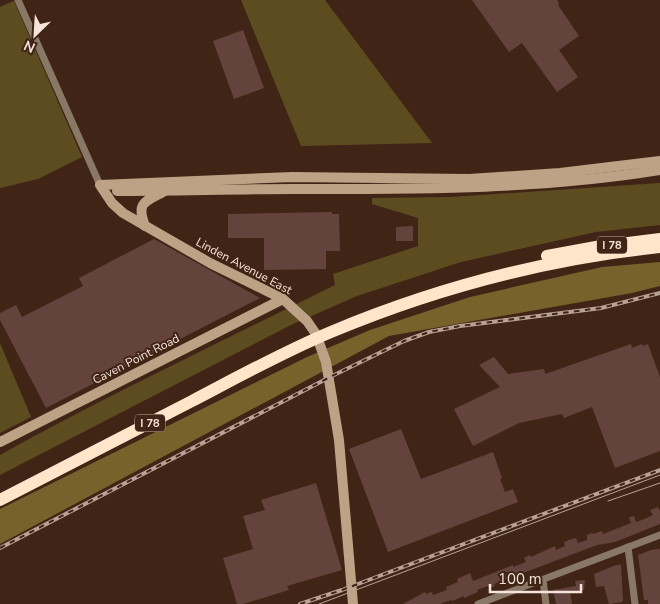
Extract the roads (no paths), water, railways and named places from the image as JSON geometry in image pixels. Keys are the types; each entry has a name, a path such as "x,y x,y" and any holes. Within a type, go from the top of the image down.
{"highway":[{"name":"I 78","path":"0,491 298,342 411,292 448,281 566,256 660,239"},
{"name":"I 78","path":"566,256 660,248"},
{"name":"I 78","path":"0,500 298,342"}],"street":[{"name":"Linden Avenue East","path":"18,0 102,188 120,210 210,263 283,299 296,310 316,334 326,362 339,440 353,604"},
{"path":"102,188 292,177 469,179 560,173 660,161"},
{"path":"102,188 166,191 469,188 563,182 660,170"},
{"path":"145,226 140,214 143,205 147,200 166,191"},
{"name":"Caven Point Road","path":"0,442 283,299"},
{"path":"478,604 660,535"},
{"path":"628,547 635,604"},
{"path":"543,580 546,604"}],"tram line":[{"path":"319,604 660,475"},
{"path":"608,501 660,483"}],"railway":[{"path":"0,548 332,376 404,341 429,332 460,326 601,308 660,293"},
{"path":"300,604 342,590 660,470"}]}
